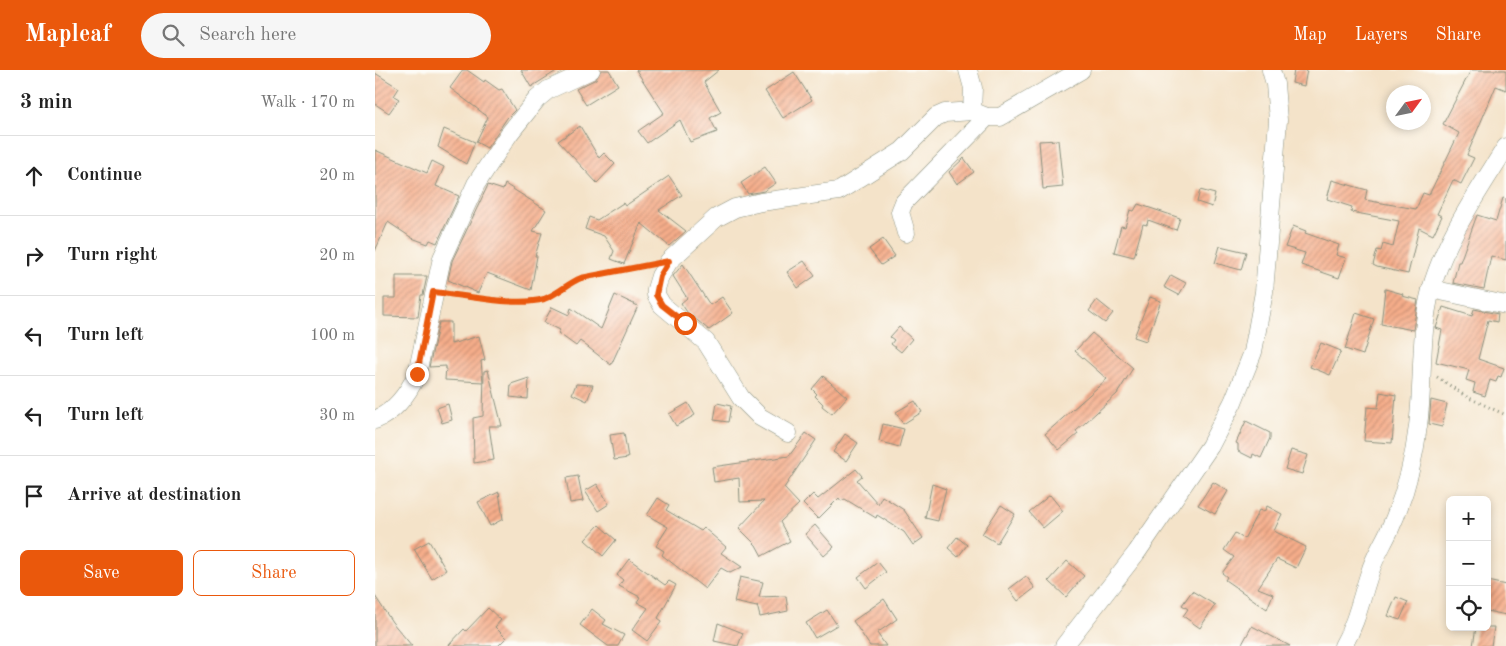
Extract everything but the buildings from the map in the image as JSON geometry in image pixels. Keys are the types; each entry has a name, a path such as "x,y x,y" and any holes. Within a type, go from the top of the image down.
{"street":[{"path":"375,420 401,402 411,389 417,374 433,292 442,258 461,213 477,184 525,111 548,90 591,70"},
{"path":"968,70 979,114"},
{"path":"788,433 760,417 741,398 706,342 662,305 655,289 669,261 716,218 735,208 761,202 839,191 902,151 936,117 945,113 1000,117 1081,70"},
{"path":"1064,646 1137,552 1210,446 1233,402 1253,352 1264,292 1278,120 1275,84 1271,70"},
{"path":"906,233 901,212 904,202 979,114"},
{"path":"1343,646 1354,626 1370,571 1390,529 1406,485 1418,426 1425,315 1431,289 1446,251 1470,205 1506,147"},
{"path":"1431,289 1506,305"}],"path":[{"path":"433,292 518,302 533,301 546,298 570,282 581,278 669,261"},
{"path":"1421,365 1467,398 1506,415"}],"route":[{"path":"417,374 433,292 518,302 533,301 546,298 570,282 581,278 605,275 669,261 655,289 656,295 662,305 685,323"}]}
